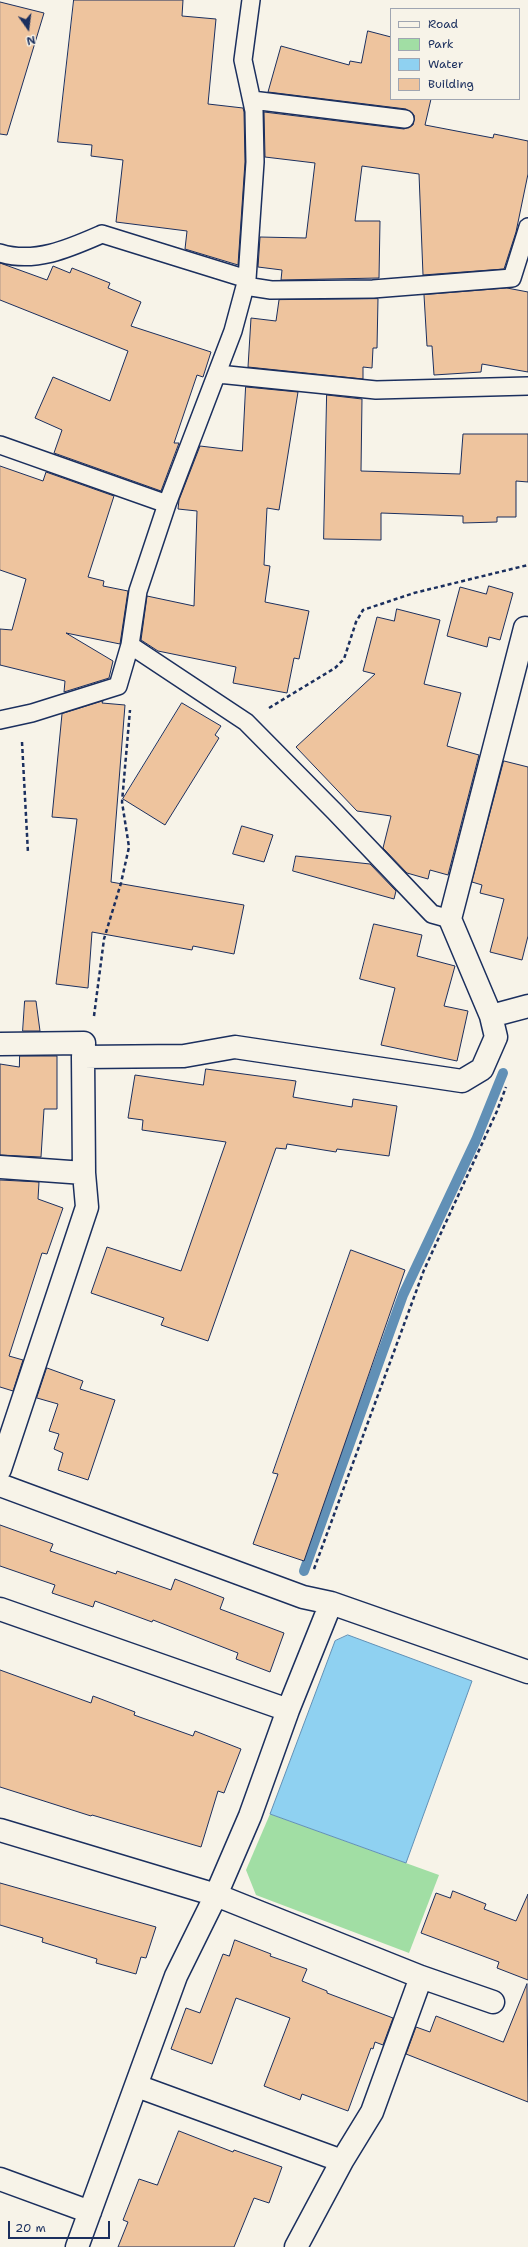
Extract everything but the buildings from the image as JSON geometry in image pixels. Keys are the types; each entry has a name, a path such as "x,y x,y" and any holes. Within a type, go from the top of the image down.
{"street":[{"path":"0,1044 184,1056 235,1047 462,1081 482,1068 496,1037 491,1016 450,919 525,628"},
{"path":"491,1016 528,1006"},
{"path":"0,1469 87,1207 84,1173 83,1050"},
{"path":"0,1167 84,1173"},
{"path":"0,1485 304,1597 331,1603 528,1672"},
{"path":"77,2247 176,1976 216,1895 250,1816 288,1710 331,1603"},
{"path":"0,1609 288,1710"},
{"path":"0,1830 216,1895 421,1977 493,2002"},
{"path":"296,2247 342,2161 372,2112 421,1977"},
{"path":"137,2086 342,2161"},
{"path":"0,2179 90,2212"}],"lane":[{"path":"0,720 20,716 118,686 130,645 138,591 167,504 218,374 233,331 246,282 255,162 254,111 243,60 251,0"},
{"path":"252,100 405,119"},
{"path":"0,253 10,256 34,257 66,250 102,234 271,290 373,289 512,278 528,227"},
{"path":"218,374 376,390 528,386"},
{"path":"0,445 167,504"},
{"path":"130,645 246,722 336,812 432,914 450,919"}],"path":[{"path":"246,722 335,668 344,659 356,622 363,610 414,593 528,566"},
{"path":"83,1050 92,1038 104,938 121,883 129,847 122,802 130,705 120,680"},
{"path":"20,716 28,853"},
{"path":"304,1597 424,1270 497,1111 507,1084"}],"green space":[{"path":"270,1814 439,1875 409,1953 256,1895 246,1870"}],"water":[{"path":"348,1635 472,1681 406,1863 270,1814 335,1641"}],"waterway":[{"path":"304,1571 403,1295 476,1140 503,1073"}]}
